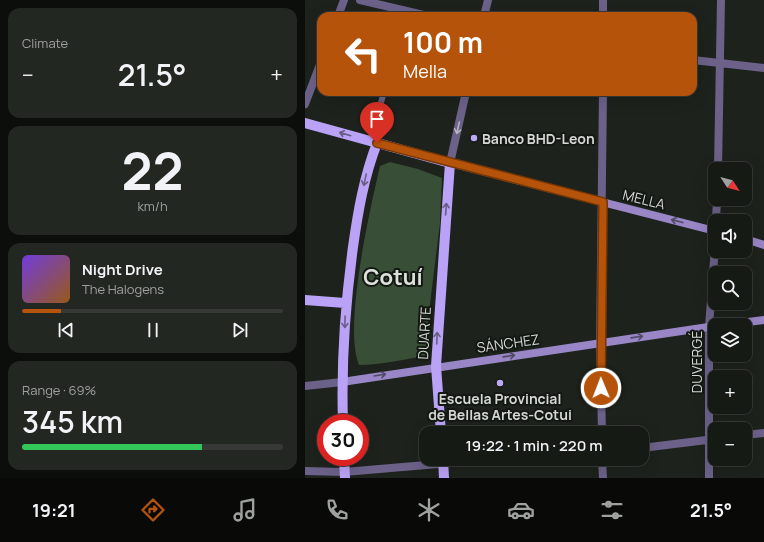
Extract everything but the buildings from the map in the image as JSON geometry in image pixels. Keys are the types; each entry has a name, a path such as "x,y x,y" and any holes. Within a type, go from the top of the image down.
{"main road":[{"path":"305,123 450,163"},
{"path":"343,414 341,382 345,303 358,213 374,142"},
{"name":"MELLA","path":"450,163 708,229"},
{"name":"DUARTE","path":"440,426 436,366 450,163"},
{"path":"752,241 764,245"},
{"path":"305,300 345,303"},
{"path":"752,322 764,320"},
{"name":"SÁNCHEZ","path":"341,382 436,366 708,328"},
{"path":"443,466 444,478"}],"street":[{"path":"340,12 344,0"},
{"path":"360,0 411,12"},
{"path":"485,12 488,0"},
{"path":"603,0 603,12"},
{"path":"718,162 721,0"},
{"path":"697,60 764,68"},
{"path":"305,104 317,72"},
{"path":"450,163 464,96"},
{"path":"602,426 600,343 603,202 603,96"},
{"name":"DUVERGÉ","path":"712,318 715,258"},
{"name":"DUVERGÉ","path":"712,362 712,422"},
{"name":"SÁNCHEZ","path":"305,386 341,382"},
{"path":"752,434 764,433"},
{"path":"649,447 708,440"},
{"path":"305,471 345,475 419,464"},
{"path":"602,466 603,478"},
{"name":"DUVERGÉ","path":"709,478 710,466"}],"lane":[{"path":"374,142 383,96"}],"green space":[{"path":"390,162 418,169 442,178 440,223 426,337 426,356 384,363 359,365 355,347 354,324 360,268 370,210 380,166"}],"place":[{"name":"Banco BHD-Leon","path":"474,138"},
{"name":"Escuela Provincial de Bellas Artes-Cotui","path":"500,383"}],"district":[{"name":"Cotuí","path":"393,277"}],"route":[{"path":"377,143 603,202 600,343 601,388"}]}
